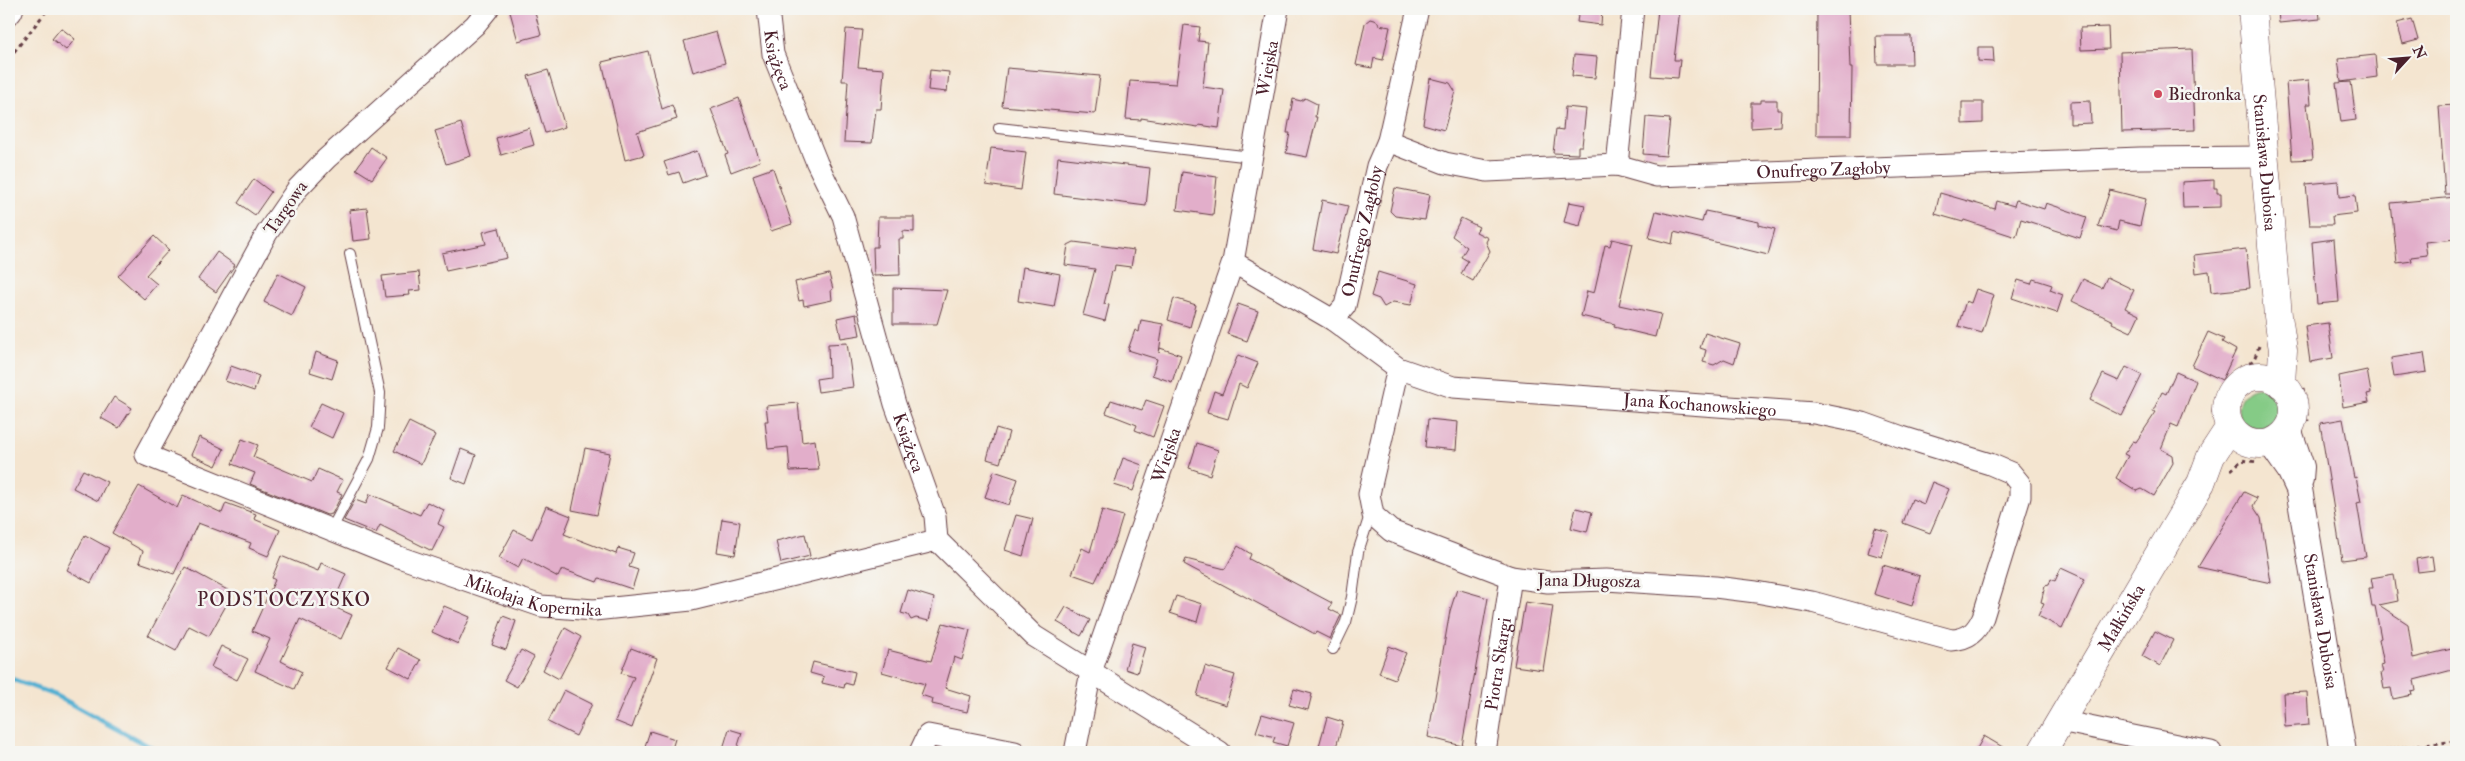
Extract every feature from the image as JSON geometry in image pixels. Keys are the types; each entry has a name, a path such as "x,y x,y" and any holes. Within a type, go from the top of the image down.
{"main road":[{"name":"Stanisława Duboisa","path":"2252,9 2278,316 2270,380"},
{"path":"2246,379 2270,380 2290,393 2294,405 2293,418 2251,437 2226,413 2227,399 2234,387 2246,379"},
{"name":"Małkińska","path":"2042,752 2201,482 2211,456 2251,437"}],"street":[{"name":"Targowa","path":"146,455 267,234 298,188 326,159 475,25 488,9"},
{"name":"Książęca","path":"768,9 772,54 817,163 843,216 895,404 935,516 937,540"},
{"name":"Wiejska","path":"1075,752 1091,672 1233,262 1278,9"},
{"name":"Onufrego Zagłoby","path":"1333,320 1345,306 1377,166 1388,140 1418,9"},
{"path":"1617,165 1633,9"},
{"name":"Onufrego Zagłoby","path":"1388,140 1445,163 1487,171 1617,165 1656,176 2140,158 2265,157"},
{"name":"Jana Kochanowskiego","path":"1233,262 1333,320 1398,368 1453,387 1814,413 1863,423 1990,464 2011,473 2020,484 2020,497 1983,616 1977,630 1964,639"},
{"path":"1372,508 1369,494 1398,368"},
{"name":"Stanisława Duboisa","path":"2251,437 2290,470 2299,489 2343,752"},
{"name":"Mikołaja Kopernika","path":"146,455 396,556 542,606 594,610 691,600 937,540"},
{"name":"Jana Długosza","path":"1372,508 1373,515 1391,531 1511,577 1548,582 1626,581 1715,587 1756,592 1812,602 1951,640 1964,639"},
{"path":"937,540 1034,636 1220,752"},
{"name":"Piotra Skargi","path":"1485,752 1511,577"},
{"path":"2060,721 2209,752"},
{"path":"920,752 928,735 1015,752"}],"lane":[{"path":"999,128 1252,157"},
{"path":"331,530 370,459 378,428 380,392 350,254"},
{"path":"1333,649 1346,622 1358,552 1372,508"}],"path":[{"path":"9,58 48,9"},
{"path":"2230,472 2242,460 2255,461 2251,437 2216,397 2228,381 2253,360 2261,344"},
{"path":"2378,751 2456,740"}],"green space":[{"path":"2264,387 2276,393 2281,400 2281,418 2276,425 2269,430 2256,431 2248,428 2241,421 2238,405 2241,397 2248,390"}],"building":[{"path":"521,9 534,9 541,35 518,41 510,12"},
{"path":"1579,9 1602,9 1601,25 1577,22"},
{"path":"1658,9 1680,9 1674,60 1680,60 1678,78 1651,76"},
{"path":"1817,9 1848,9 1850,68 1852,68 1851,135 1816,135"},
{"path":"2278,9 2319,9 2320,19 2279,23"},
{"path":"1370,19 1377,21 1379,25 1390,27 1383,60 1374,58 1372,68 1356,65 1365,23"},
{"path":"2412,19 2418,40 2403,44 2397,23"},
{"path":"1184,25 1200,27 1198,41 1208,42 1203,87 1224,90 1219,128 1199,125 1198,127 1141,118 1141,120 1126,119 1130,81 1176,84"},
{"path":"2108,27 2109,49 2081,50 2080,28"},
{"path":"61,28 75,39 66,50 52,39"},
{"path":"846,29 862,30 858,67 884,69 881,109 876,109 872,143 844,142 848,81 842,81"},
{"path":"716,32 725,63 693,72 684,41"},
{"path":"1876,36 1911,36 1912,64 1877,64"},
{"path":"1978,47 1993,47 1994,62 1978,61"},
{"name":"Biedronka","path":"2192,49 2195,130 2122,132 2120,52"},
{"path":"648,51 662,109 672,105 677,119 637,132 644,155 625,160 602,62"},
{"path":"1574,55 1597,57 1595,78 1572,76"},
{"path":"2375,55 2377,77 2341,82 2338,59"},
{"path":"1007,68 1100,76 1095,114 1002,106"},
{"path":"548,70 565,127 545,133 528,76"},
{"path":"930,70 949,72 947,92 928,90"},
{"path":"1430,78 1450,83 1455,91 1444,130 1423,124"},
{"path":"2309,80 2311,104 2307,104 2313,159 2292,160 2286,82"},
{"path":"2351,82 2356,120 2341,122 2336,83"},
{"path":"739,98 760,161 731,172 725,155 728,154 711,109"},
{"path":"1305,98 1317,104 1315,117 1317,117 1307,157 1286,153 1290,133 1287,133 1293,99 1301,101"},
{"path":"1761,100 1777,100 1777,110 1781,110 1780,126 1751,128 1751,103 1761,103"},
{"path":"2090,101 2091,123 2070,124 2070,102"},
{"path":"1962,102 1983,102 1983,123 1962,124"},
{"path":"2456,105 2456,194 2445,194 2439,106"},
{"path":"1565,107 1586,109 1582,146 1578,146 1578,154 1553,153 1556,129 1563,130"},
{"path":"1646,117 1670,119 1666,156 1643,154"},
{"path":"461,123 471,156 446,164 435,131"},
{"path":"529,128 534,145 501,155 496,138"},
{"path":"371,147 387,158 372,179 356,169"},
{"path":"991,148 1026,152 1021,190 986,185"},
{"path":"697,151 705,175 683,183 679,172 669,175 664,162"},
{"path":"1058,157 1150,168 1146,206 1054,194"},
{"path":"773,168 792,224 771,231 753,175"},
{"path":"1182,172 1217,177 1213,215 1177,210"},
{"path":"254,179 271,192 255,215 238,203"},
{"path":"2214,180 2214,188 2217,188 2217,193 2221,193 2221,207 2183,208 2182,182"},
{"path":"2338,181 2339,197 2355,195 2357,213 2332,216 2333,225 2310,225 2306,184"},
{"path":"1395,188 1430,195 1425,220 1395,216 1390,211"},
{"path":"2110,190 2146,199 2140,226 2119,221 2117,231 2098,226"},
{"path":"1940,193 1995,209 1997,201 2014,206 2016,200 2044,209 2046,203 2087,217 2080,238 2021,219 2016,237 1964,220 1963,222 1935,214"},
{"path":"2456,197 2456,239 2425,242 2427,255 2411,257 2412,261 2397,263 2391,203"},
{"path":"1322,200 1348,206 1336,254 1313,249"},
{"path":"1569,202 1585,205 1580,226 1564,222"},
{"path":"367,208 371,239 353,241 349,210"},
{"path":"1656,211 1702,222 1705,211 1759,222 1759,225 1775,229 1768,255 1674,232 1672,244 1649,238"},
{"path":"878,217 914,217 914,232 903,231 903,239 899,239 900,275 874,276 873,247 877,247"},
{"path":"1461,218 1479,227 1476,232 1488,238 1486,242 1490,251 1473,281 1461,274 1468,261 1461,257 1467,247 1452,236"},
{"path":"499,228 507,258 446,271 442,253 486,244 483,232"},
{"path":"154,236 169,250 146,275 157,284 144,299 118,276"},
{"path":"1612,239 1633,244 1619,305 1661,314 1655,337 1614,327 1615,324 1581,316 1587,291 1594,293 1605,245 1610,246"},
{"path":"2334,239 2339,302 2317,304 2312,242"},
{"path":"1074,242 1134,250 1131,267 1115,265 1114,272 1112,271 1104,304 1109,305 1105,321 1083,315 1095,269 1065,265 1068,245"},
{"path":"2246,249 2250,288 2211,292 2209,271 2196,273 2194,255"},
{"path":"217,252 235,265 216,292 198,279"},
{"path":"1023,267 1060,274 1054,307 1018,301"},
{"path":"419,272 421,290 409,291 410,295 385,297 382,276"},
{"path":"1378,272 1417,284 1411,305 1393,302 1384,307 1379,299 1371,296"},
{"path":"278,273 306,287 292,316 264,302"},
{"path":"829,274 833,289 831,290 832,300 804,306 803,300 799,301 795,282"},
{"path":"2107,277 2134,290 2125,308 2139,315 2131,332 2072,301 2083,279 2102,288"},
{"path":"2033,279 2052,285 2050,290 2063,295 2057,313 2012,298 2018,280 2031,284"},
{"path":"893,288 947,290 937,324 893,324"},
{"path":"1976,289 1994,295 1982,333 1958,326 1966,301 1971,303"},
{"path":"1174,298 1196,305 1190,327 1168,320"},
{"path":"1238,304 1258,311 1247,341 1227,334"},
{"path":"856,314 860,335 841,338 837,318"},
{"path":"1141,320 1163,324 1159,353 1160,348 1181,355 1172,382 1152,375 1157,359 1128,350 1135,330 1139,332"},
{"path":"2328,323 2333,358 2310,362 2305,326"},
{"path":"2208,332 2224,339 2222,342 2236,350 2222,380 2192,366"},
{"path":"1705,333 1740,344 1734,363 1724,359 1714,365 1703,362 1706,350 1700,348"},
{"path":"847,343 853,387 818,392 816,379 829,377 828,344"},
{"path":"316,352 338,360 332,379 310,372"},
{"path":"2424,353 2427,372 2394,377 2391,358"},
{"path":"1238,355 1258,363 1247,388 1239,384 1228,419 1207,413 1214,391 1222,394"},
{"path":"231,366 259,376 254,391 225,381"},
{"path":"2126,367 2142,375 2122,416 2090,400 2103,374 2119,381"},
{"path":"2367,370 2371,393 2367,394 2369,402 2343,407 2339,376"},
{"path":"2176,372 2196,381 2178,427 2171,424 2161,449 2172,455 2173,463 2154,496 2142,489 2137,491 2116,478 2128,456 2124,454 2133,441 2136,442 2156,412 2153,411 2162,392 2166,394"},
{"path":"114,397 132,408 119,428 101,418"},
{"path":"1111,400 1142,410 1146,400 1164,406 1153,437 1135,430 1137,425 1106,413"},
{"path":"321,403 343,413 332,438 309,427"},
{"path":"798,403 802,442 815,440 819,470 790,471 788,447 768,449 765,421 768,421 766,406"},
{"path":"1428,419 1458,422 1456,450 1425,447"},
{"path":"2343,419 2354,478 2356,477 2361,502 2357,503 2366,557 2342,560 2320,423"},
{"path":"409,422 435,435 421,464 394,451"},
{"path":"996,428 1009,432 1000,463 987,459"},
{"path":"199,437 224,449 216,466 191,455"},
{"path":"242,439 258,445 253,457 312,482 318,469 343,480 337,492 342,494 332,514 327,515 250,484 255,473 232,464"},
{"path":"1197,443 1218,450 1210,475 1189,468"},
{"path":"585,448 610,453 597,515 572,510"},
{"path":"461,449 476,455 466,484 451,478"},
{"path":"1123,458 1142,465 1133,491 1114,485"},
{"path":"83,470 107,482 98,501 73,488"},
{"path":"994,471 1018,479 1009,505 985,497"},
{"path":"1932,482 1949,489 1930,533 1903,523 1912,499 1924,504"},
{"path":"139,486 177,508 183,495 222,513 226,503 256,514 254,519 280,530 268,556 249,548 251,543 198,523 174,574 139,562 143,551 112,533"},
{"path":"2244,492 2257,498 2253,506 2261,518 2271,583 2198,567"},
{"path":"370,494 420,515 427,502 444,510 438,524 444,527 432,551 380,525 376,533 344,520 355,500 366,504"},
{"path":"546,506 571,516 564,534 616,554 618,548 634,553 629,567 638,570 632,589 599,578 597,582 562,569 558,577 523,558 518,568 499,558 514,530 532,539"},
{"path":"1576,508 1592,512 1587,532 1571,528"},
{"path":"1102,510 1123,516 1116,539 1095,582 1072,574 1082,548 1090,552"},
{"path":"1016,515 1033,519 1023,556 1005,550"},
{"path":"722,519 740,522 735,555 717,552"},
{"path":"1875,528 1889,532 1882,557 1868,553"},
{"path":"805,534 810,556 781,563 776,541"},
{"path":"85,535 109,548 91,583 67,570"},
{"path":"1238,546 1251,554 1249,559 1332,603 1329,609 1341,615 1330,639 1316,632 1315,634 1184,564 1186,559 1225,569"},
{"path":"281,556 318,571 321,563 346,574 332,606 352,615 341,639 300,619 281,661 302,672 294,689 255,671 270,639 252,631 275,580 272,578"},
{"path":"2432,556 2434,570 2418,572 2416,559"},
{"path":"1883,565 1920,576 1912,606 1874,594"},
{"path":"185,567 233,593 209,636 189,626 176,651 148,636"},
{"path":"2061,568 2085,579 2062,628 2038,616 2044,603 2041,602 2045,586 2049,585 2051,579 2055,581"},
{"path":"2394,574 2398,601 2379,605 2408,624 2413,658 2456,648 2456,669 2414,680 2416,691 2411,692 2412,695 2393,699 2391,688 2384,689 2381,665 2384,664 2379,639 2381,638 2375,606 2372,606 2369,588 2373,588 2371,578"},
{"path":"1457,589 1488,598 1462,746 1428,737 1450,611"},
{"path":"908,590 934,598 929,621 916,618 911,620 908,615 901,613"},
{"path":"1176,596 1202,604 1197,622 1170,613"},
{"path":"1525,602 1553,606 1543,670 1514,666"},
{"path":"444,606 470,617 458,644 432,632"},
{"path":"1066,607 1090,620 1081,636 1057,622"},
{"path":"503,616 516,621 506,650 492,645"},
{"path":"943,623 970,630 962,660 954,657 945,688 971,696 967,712 932,704 933,699 921,695 925,684 882,672 888,650 931,661"},
{"path":"565,628 581,637 559,679 543,670"},
{"path":"2155,631 2173,640 2160,666 2142,656"},
{"path":"1132,643 1145,647 1137,673 1125,669"},
{"path":"221,646 248,659 237,680 211,667"},
{"path":"1389,646 1406,653 1395,679 1379,673"},
{"path":"398,648 421,660 411,679 388,667"},
{"path":"631,648 657,658 632,728 615,721 634,677 621,673"},
{"path":"521,650 534,657 517,687 504,680"},
{"path":"813,662 855,672 852,685 845,683 844,688 822,683 824,677 810,673"},
{"path":"1205,666 1235,675 1226,705 1197,696"},
{"path":"1294,689 1312,694 1308,710 1289,705"},
{"path":"564,690 592,704 576,736 548,722"},
{"path":"2307,692 2309,725 2285,727 2283,693"},
{"path":"1262,714 1294,723 1287,746 1273,742 1275,737 1256,732"},
{"path":"1327,717 1343,722 1335,751 1319,746"},
{"path":"729,729 742,733 736,752 722,752"},
{"path":"650,731 675,739 671,752 643,752"},
{"path":"1984,736 2011,752 1975,752"}],"waterway":[{"path":"9,678 55,695 159,752"}],"place":[{"name":"Biedronka","path":"2158,94"}],"district":[{"name":"PODSTOCZYSKO","path":"284,600"}]}
